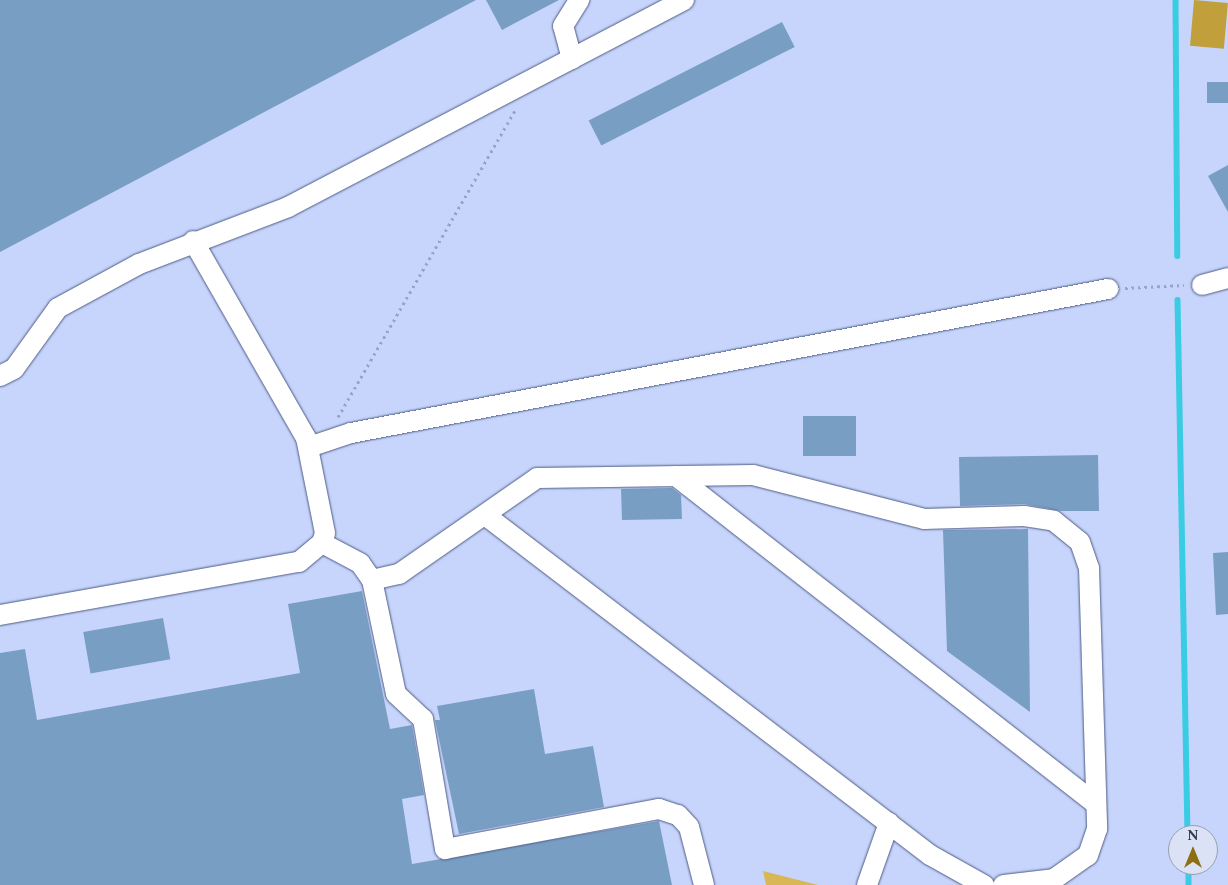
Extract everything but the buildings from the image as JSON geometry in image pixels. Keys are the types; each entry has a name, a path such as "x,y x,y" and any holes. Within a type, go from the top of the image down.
{"street":[{"path":"572,59 563,26 579,0"},
{"path":"0,376 14,369 58,308 193,241 288,207 684,0"},
{"path":"0,615 299,562 322,543 325,533 309,448 293,411 193,241"},
{"path":"1202,285 1228,278"},
{"path":"309,448 351,432 1108,290"},
{"path":"372,580 398,574 538,478 753,475 924,519 1024,516 1054,520 1080,542 1089,568 1097,829 1088,855 1054,879 1003,885"},
{"path":"676,476 1096,804"},
{"path":"485,515 938,860 984,885"},
{"path":"322,543 360,564 372,580 396,694 423,719 445,849 659,809 678,815 688,827 704,885"},
{"path":"867,885 889,823"}],"path":[{"path":"335,422 517,109"},
{"path":"1108,290 1202,285"}],"shaded area":[{"path":"1194,0 1228,3 1224,49 1190,46"},
{"path":"763,871 818,885 766,885"}],"waterway":[{"path":"1176,0 1178,256"},
{"path":"1178,300 1188,825"},
{"path":"1189,875 1189,885"}]}
